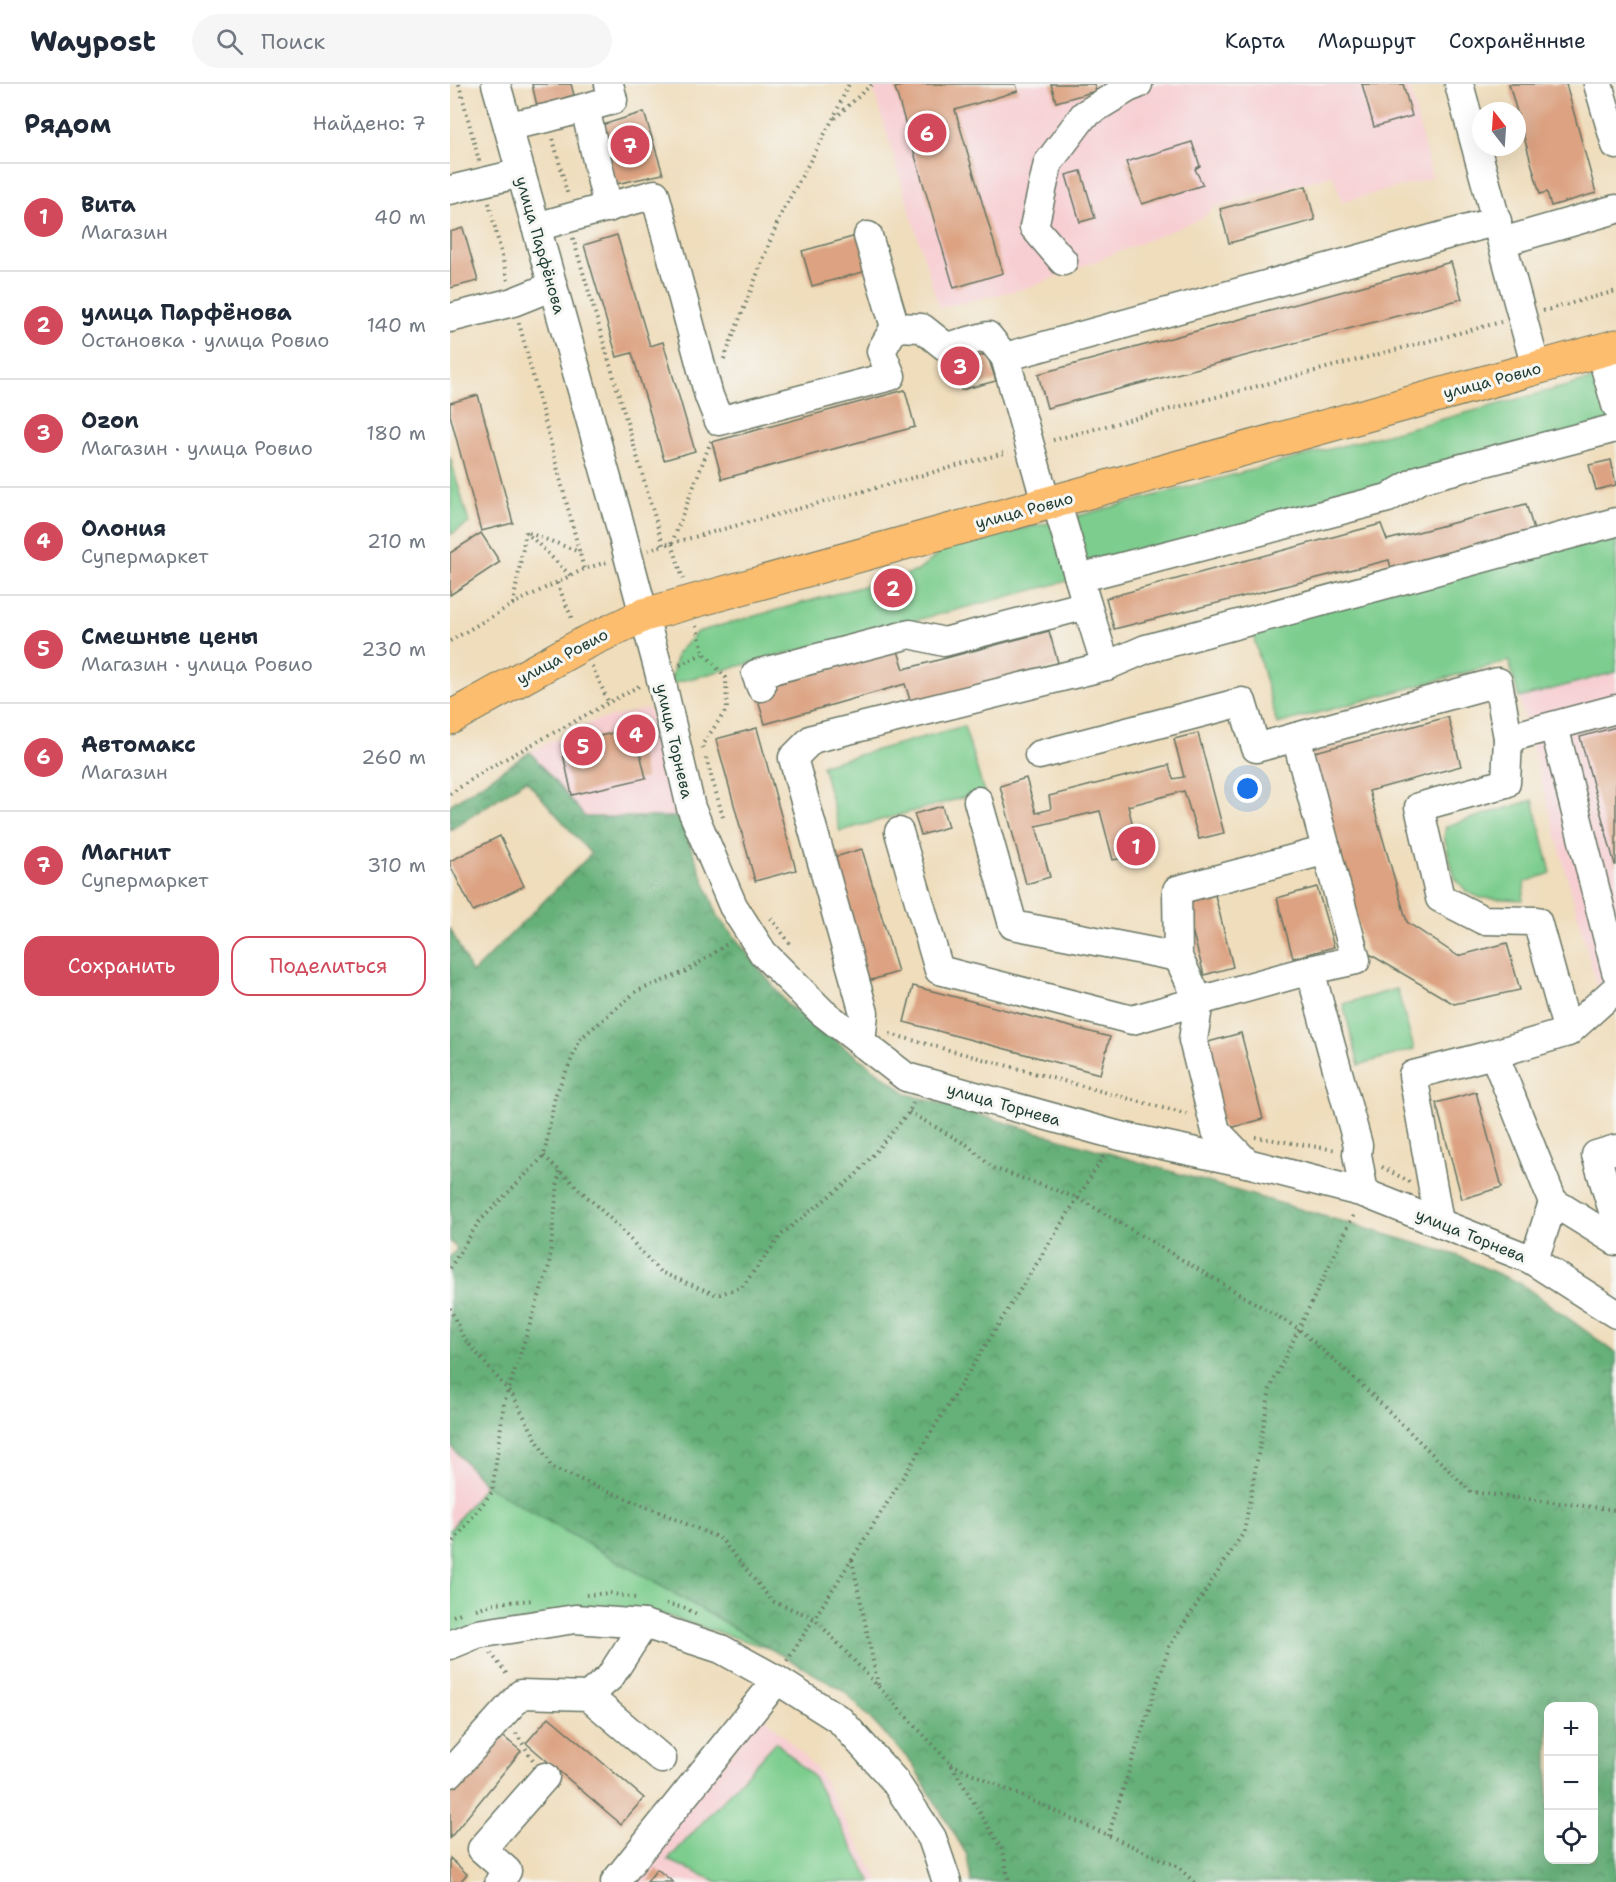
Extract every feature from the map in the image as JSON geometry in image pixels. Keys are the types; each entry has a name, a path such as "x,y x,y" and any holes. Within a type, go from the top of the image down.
{"main road":[{"name":"улица Ровио","path":"450,718 583,644 644,615 1608,348"}],"street":[{"name":"улица Парфёнова","path":"496,84 644,615"},
{"path":"508,126 613,100 609,84"},
{"path":"1063,261 1034,227 1048,163 1084,115 1138,84"},
{"path":"1459,84 1536,368"},
{"path":"1598,84 1616,145"},
{"path":"585,108 608,208"},
{"path":"450,190 521,173"},
{"path":"536,227 655,194 714,409 891,376 881,351 895,327 868,236"},
{"path":"1005,357 1499,232 1616,210"},
{"path":"450,318 513,302 553,286"},
{"path":"895,327 922,328 946,347 988,336 1005,357 1030,446 1079,578 1106,666"},
{"path":"1608,348 1616,405"},
{"path":"1079,578 1388,498 1420,479 1616,428"},
{"path":"861,1042 864,1013 792,758 812,739 1106,666 1146,650 1616,522"},
{"path":"761,687 756,674 910,634 944,642 1087,605"},
{"name":"улица Торнева","path":"644,615 691,808 733,906 757,921 763,953 822,1012 906,1077 1116,1135 1437,1208 1530,1259 1616,1314"},
{"path":"1039,755 1242,702 1256,748 1498,682 1508,738 1506,783 1419,807 1440,898 1483,920 1537,921 1568,1032"},
{"path":"1508,738 1616,709"},
{"path":"1554,726 1616,971"},
{"path":"899,832 939,969 1132,1020 1310,970 1356,960 1296,737"},
{"path":"978,801 1013,925 1178,957"},
{"path":"1247,1163 1216,1131 1193,1040 1199,1001 1178,957 1177,890 1326,850"},
{"path":"1310,970 1358,1145 1357,1154 1364,1193"},
{"path":"1437,1208 1413,1075 1568,1032 1616,989"},
{"path":"1494,1054 1553,1202 1616,1241"},
{"path":"1616,1149 1596,1155 1616,1221"},
{"path":"1530,1259 1539,1245 1553,1202"},
{"path":"450,1645 477,1634 575,1619 644,1624 721,1649 777,1680 840,1720 894,1780 932,1838 947,1882"},
{"path":"450,1773 512,1703 588,1696 610,1677 644,1624"},
{"path":"615,1882 777,1680"},
{"path":"588,1696 662,1759"},
{"path":"499,1882 507,1871 482,1849 544,1777"}],"path":[{"path":"450,641 513,604 584,569 513,302 459,84"},
{"path":"723,820 702,745 727,710 726,678 704,653 672,543 714,409 780,216 833,120 849,84"},
{"path":"833,120 872,84"},
{"path":"547,118 574,218 573,242 663,545 1616,291"},
{"path":"526,531 580,552"},
{"path":"526,531 571,576"},
{"path":"513,604 526,531"},
{"path":"450,794 487,769 608,701 704,653"},
{"path":"450,1268 478,1223 544,1156 555,1096 581,1038 637,991 687,971 757,921 799,954"},
{"path":"864,1013 883,1033 1191,1116 1216,1131 1357,1154 1437,1208"},
{"path":"544,1156 619,1227 660,1272 717,1295 742,1287 783,1233 855,1176 909,1112 922,1081"},
{"path":"909,1112 967,1144 993,1168 1078,1198 1299,1329 1367,1390 1471,1492 1616,1510"},
{"path":"777,1680 788,1658 1116,1135"},
{"path":"450,1546 492,1492 504,1403 549,1266 559,1170"},
{"path":"1108,1836 1169,1647 1244,1532 1270,1389 1364,1193"},
{"path":"450,1308 463,1337 509,1391 552,1468 721,1539 772,1602 814,1618 950,1763 1003,1851 1009,1882"},
{"path":"852,1559 878,1688"},
{"path":"477,1634 512,1703 544,1777"},
{"path":"950,1763 1178,1867 1194,1882"}],"shaded area":[{"path":"887,84 1409,84 1432,178 1342,202 1333,175 1214,207 1203,218 1031,287 939,308 873,88"},
{"path":"1616,672 1616,994 1600,998 1519,698"},
{"path":"649,708 679,817 585,817 530,752 594,721"},
{"path":"450,1445 485,1485 450,1530"},
{"path":"763,1715 817,1769 880,1882 626,1882"}],"green space":[{"path":"1616,373 1616,439 670,684 677,653 697,632 918,571 950,544 1063,520"},
{"path":"450,457 469,523 450,535"},
{"path":"1616,529 1616,672 1519,698 1509,661 1277,724 1251,627"},
{"path":"964,726 984,792 840,831 822,765"},
{"path":"530,752 585,817 679,817 718,916 788,1005 908,1094 1456,1255 1521,1284 1616,1353 1616,1882 971,1882 967,1855 911,1762 844,1691 485,1485 450,1445 450,1257 457,1249 450,1241 450,928 472,973 591,854 526,780 450,830 450,805"},
{"path":"1533,800 1551,873 1525,882 1523,900 1481,898 1467,892 1455,878 1444,837 1446,826"},
{"path":"1397,989 1414,1049 1359,1065 1343,1004"},
{"path":"485,1485 771,1649 661,1614 602,1608 450,1633 450,1530"},
{"path":"776,1742 813,1777 872,1882 718,1882 668,1860"}],"building":[{"path":"532,84 571,84 574,95 537,106"},
{"path":"907,84 1016,84 1018,91 955,110 1003,273 954,288 895,88"},
{"path":"1051,84 1094,84 1096,91 1056,102"},
{"path":"1362,84 1403,84 1412,116 1374,127"},
{"path":"1509,84 1566,84 1596,193 1551,206 1547,192 1540,194 1526,144 1526,102 1514,102"},
{"path":"644,112 663,174 611,185 599,126"},
{"path":"1192,142 1200,166 1195,169 1203,185 1142,204 1126,162"},
{"path":"1081,171 1095,218 1080,222 1066,175"},
{"path":"1306,186 1315,220 1229,243 1220,209"},
{"path":"463,228 478,281 450,288 450,232"},
{"path":"617,235 650,346 663,342 695,451 664,460 632,353 617,357 584,245"},
{"path":"860,235 870,270 812,286 802,251"},
{"path":"1451,262 1462,299 1047,408 1038,374"},
{"path":"987,354 996,381 961,390 953,363"},
{"path":"905,390 915,427 722,479 712,442"},
{"path":"478,395 513,523 481,531 450,415 450,403"},
{"path":"1611,460 1616,485 1596,490 1589,465"},
{"path":"1526,504 1537,540 1393,576 1389,560 1114,629 1106,598 1381,524 1387,540"},
{"path":"481,533 500,562 450,595 450,553"},
{"path":"1049,631 1059,666 911,703 905,684 765,724 755,690 898,651 904,669"},
{"path":"1448,717 1461,766 1369,791 1407,922 1458,956 1507,943 1520,990 1454,1004 1366,952 1311,753"},
{"path":"1616,727 1616,865 1615,865 1580,737"},
{"path":"634,728 646,778 572,795 561,745"},
{"path":"757,728 796,870 755,881 716,739"},
{"path":"1198,733 1224,833 1199,839 1184,791 1128,806 1140,855 1113,860 1100,811 1036,826 1050,877 1026,884 1000,786 1026,778 1036,813 1051,809 1049,796 1169,765 1173,779 1184,777 1174,739"},
{"path":"942,806 948,827 921,835 914,814"},
{"path":"500,836 524,886 473,911 450,861"},
{"path":"862,849 898,972 865,982 828,859"},
{"path":"1317,887 1334,947 1293,958 1277,898"},
{"path":"1215,895 1233,967 1204,975 1185,903"},
{"path":"913,986 1110,1037 1100,1074 904,1022"},
{"path":"1241,1033 1263,1119 1223,1130 1201,1044"},
{"path":"1476,1092 1502,1187 1462,1199 1436,1103"},
{"path":"549,1717 644,1798 621,1824 526,1743"},
{"path":"495,1730 521,1751 450,1838 450,1786"},
{"path":"450,1858 467,1874 460,1882 450,1882"},
{"path":"657,1869 673,1882 647,1882"}],"place":[{"name":"Автомакс","path":"927,133"},
{"name":"Магнит","path":"630,145"},
{"name":"Ozon","path":"960,366"},
{"name":"улица Парфёнова","path":"893,588"},
{"name":"Олония","path":"636,734"},
{"name":"Смешные цены","path":"583,746"},
{"name":"Вита","path":"1136,846"}]}
